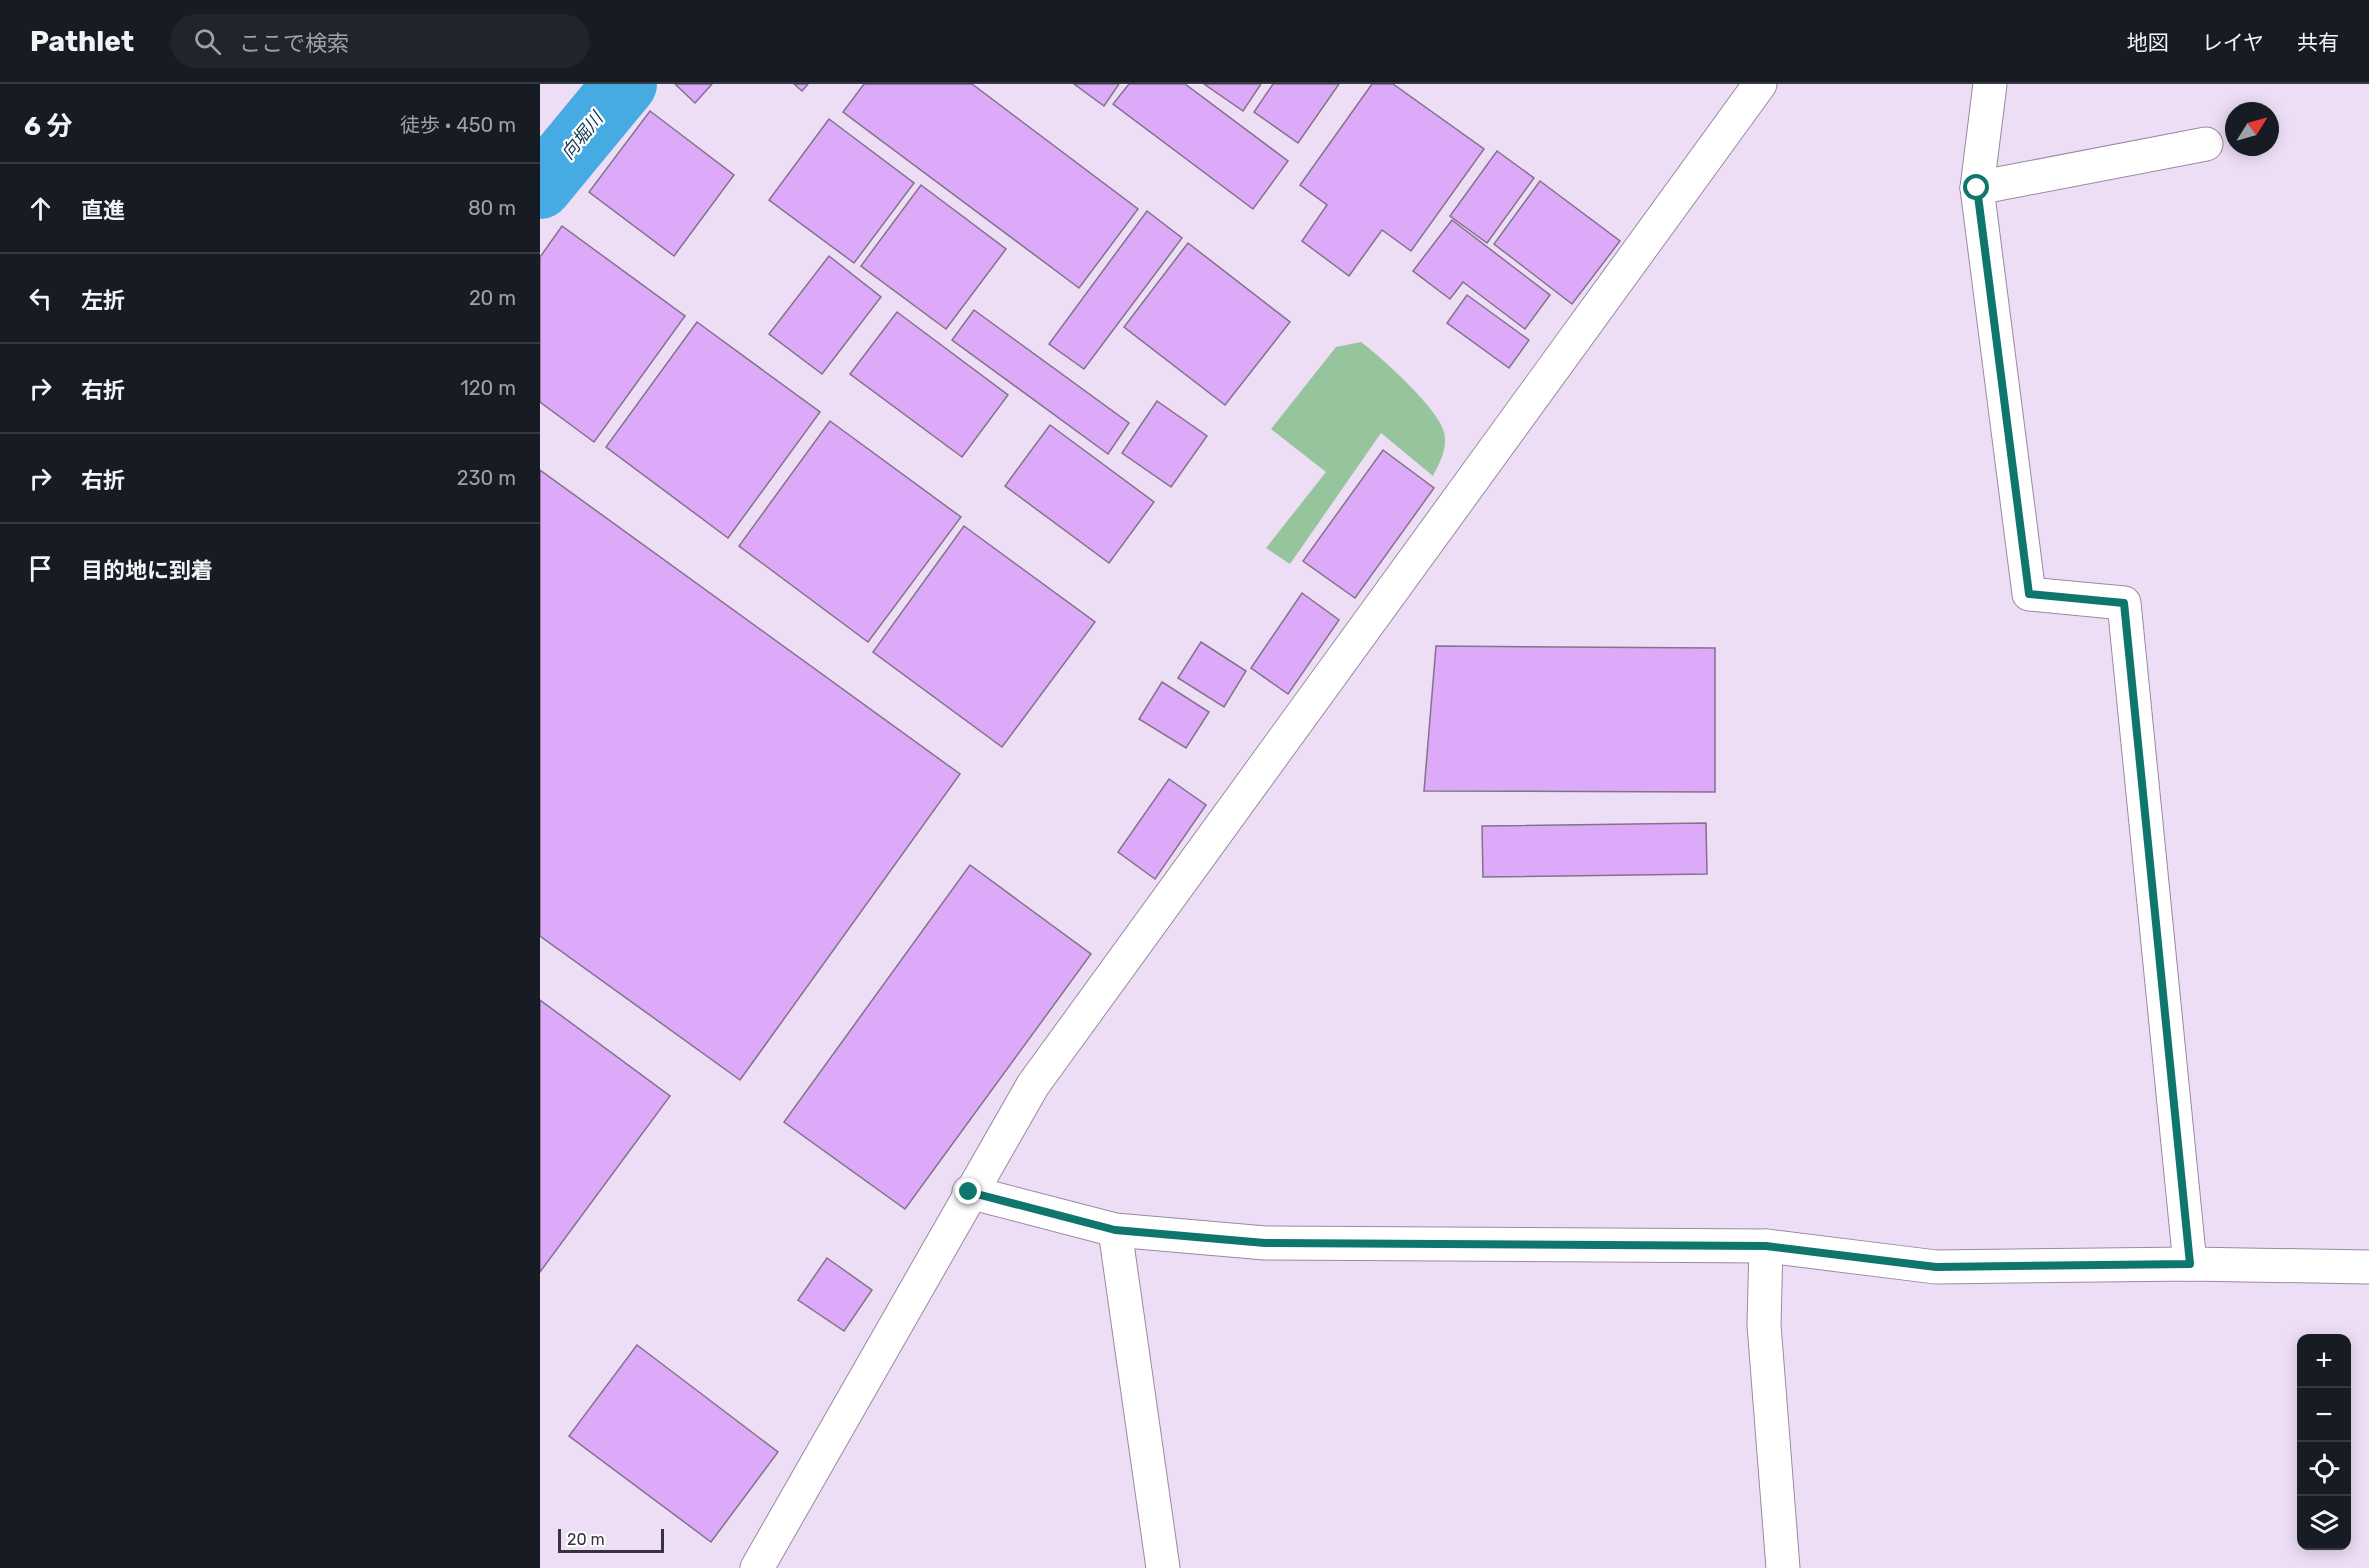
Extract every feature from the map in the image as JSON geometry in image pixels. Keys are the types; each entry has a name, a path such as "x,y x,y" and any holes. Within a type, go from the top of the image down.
{"street":[{"path":"757,1568 969,1192 1033,1085 1760,84"},
{"path":"1990,84 1977,188 2029,594 2124,603 2190,1264"},
{"path":"1977,188 2206,144"},
{"path":"969,1192 1115,1230 1265,1243 1766,1246 1936,1267 2190,1264 2369,1267"},
{"path":"1115,1230 1163,1568"},
{"path":"1766,1246 1764,1325 1783,1568"}],"green space":[{"path":"1361,342 1382,359 1420,397 1440,422 1445,438 1443,455 1433,476 1381,433 1290,564 1266,548 1326,472 1271,429 1336,347"}],"building":[{"path":"675,84 712,84 695,103"},
{"path":"794,84 808,84 802,91"},
{"path":"864,84 972,84 1138,209 1079,288 843,112"},
{"path":"1074,84 1119,84 1104,106"},
{"path":"1129,84 1185,84 1288,161 1253,209 1113,104"},
{"path":"1204,84 1261,84 1243,111"},
{"path":"1273,84 1339,84 1298,143 1254,112"},
{"path":"1372,84 1393,84 1484,149 1411,251 1382,230 1349,276 1302,241 1327,205 1300,185"},
{"path":"650,111 734,175 674,256 589,192"},
{"path":"829,119 914,183 854,263 769,200"},
{"path":"1497,151 1534,178 1487,243 1450,216"},
{"path":"1540,181 1620,241 1572,304 1494,244"},
{"path":"921,185 1006,249 946,329 861,266"},
{"path":"1147,211 1182,238 1084,369 1049,344"},
{"path":"1452,220 1550,295 1525,329 1463,282 1450,299 1413,271"},
{"path":"562,226 685,316 594,442 540,402 540,257"},
{"path":"1188,243 1290,322 1225,405 1124,327"},
{"path":"829,256 881,297 822,374 769,334"},
{"path":"1467,295 1529,340 1509,368 1447,323"},
{"path":"974,310 1129,423 1108,454 952,340"},
{"path":"897,312 1008,395 962,457 850,374"},
{"path":"697,322 820,412 728,538 606,447"},
{"path":"1157,401 1207,436 1171,487 1122,453"},
{"path":"830,421 961,517 868,642 739,546"},
{"path":"1050,425 1154,502 1109,563 1005,486"},
{"path":"1383,450 1434,488 1355,598 1303,561"},
{"path":"540,470 960,774 740,1080 540,936"},
{"path":"964,526 1095,622 1002,747 873,652"},
{"path":"1302,593 1339,620 1288,694 1251,668"},
{"path":"1201,642 1246,671 1224,707 1178,678"},
{"path":"1436,646 1715,648 1715,792 1424,791"},
{"path":"1162,682 1209,712 1186,748 1139,719"},
{"path":"1169,779 1206,805 1155,879 1118,852"},
{"path":"1706,823 1707,874 1483,877 1482,826"},
{"path":"970,865 1091,954 905,1209 784,1122"},
{"path":"540,1000 670,1096 540,1272"},
{"path":"827,1258 872,1290 844,1331 798,1300"},
{"path":"637,1345 778,1452 711,1542 569,1436"}],"waterway":[{"name":"向堀川","path":"540,187 625,84"}],"route":[{"path":"969,1192 1115,1230 1265,1243 1766,1246 1936,1267 2190,1264 2124,603 2029,594 1977,188"}]}
